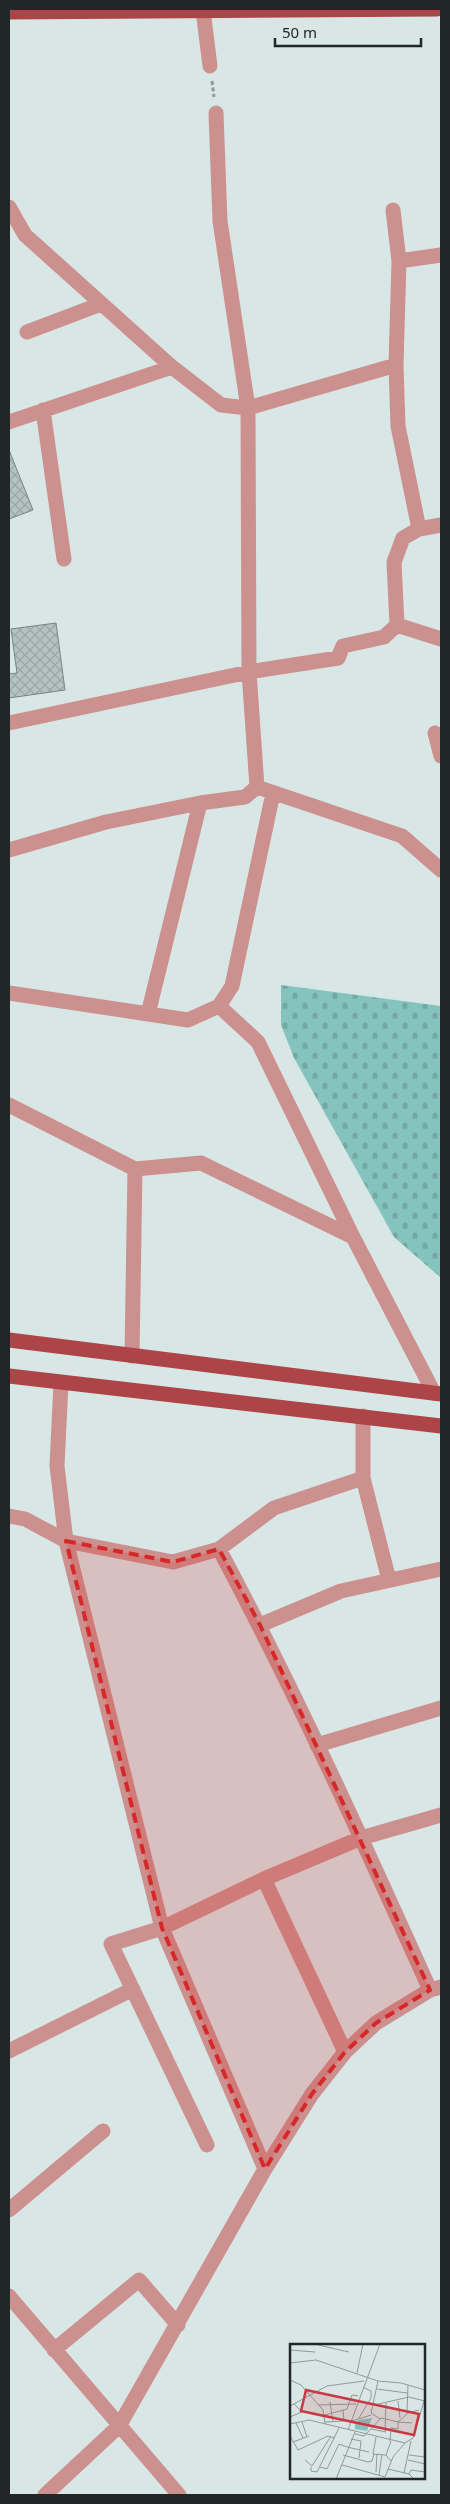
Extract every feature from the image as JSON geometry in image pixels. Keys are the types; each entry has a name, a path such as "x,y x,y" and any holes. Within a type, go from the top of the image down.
{"main road":[{"path":"9,12 437,9"},
{"path":"9,1340 438,1394"},
{"path":"9,1376 441,1426"}],"street":[{"path":"203,10 210,66"},
{"path":"216,113 220,221 248,408 248,672 257,787"},
{"path":"9,207 25,235 172,367 221,405 248,408 396,365"},
{"path":"393,210 399,261 396,365 398,426 419,529"},
{"path":"399,261 441,255"},
{"path":"27,332 101,304"},
{"path":"9,422 172,367"},
{"path":"43,410 64,560"},
{"path":"397,625 394,562 403,538 419,529 441,525"},
{"path":"9,723 248,672 338,658 343,646 384,637 397,625"},
{"path":"397,625 441,639"},
{"path":"435,733 441,756"},
{"path":"257,787 402,836 441,870"},
{"path":"9,850 106,822 200,803 245,797 257,787"},
{"path":"9,994 188,1020 219,1006 232,986 272,792"},
{"path":"148,1014 200,803"},
{"path":"219,1006 258,1042 353,1237 438,1394"},
{"path":"9,1104 135,1170 201,1163 353,1237"},
{"path":"132,1356 135,1170"},
{"path":"61,1383 57,1466 66,1541 162,1928 265,2169"},
{"path":"363,1416 363,1478 389,1580"},
{"path":"9,1516 25,1519 66,1541 173,1562 219,1549 274,1508 363,1478"},
{"path":"45,2495 119,2426 265,2169 312,2094 345,2052 376,2024 435,1989 260,1625 219,1549"},
{"path":"260,1625 341,1591 441,1569"},
{"path":"317,1746 441,1708"},
{"path":"207,2145 111,1944 162,1928 264,1879 361,1838 441,1815"},
{"path":"264,1879 345,2052"},
{"path":"9,2051 133,1989"},
{"path":"9,2210 103,2131"},
{"path":"54,2350 139,2280 178,2325"},
{"path":"9,2296 179,2495"}],"path":[{"path":"210,66 216,113"}],"highlighted area":[{"path":"66,1541 173,1562 219,1549 260,1625 430,1990 376,2023 345,2052 312,2094 265,2169 162,1928"}],"green space":[{"path":"281,985 441,1006 441,1278 394,1237 294,1058 281,1025"}],"building":[{"path":"9,450 33,510 9,519"},
{"path":"56,623 65,690 9,698 9,674 17,673 11,629"}]}
